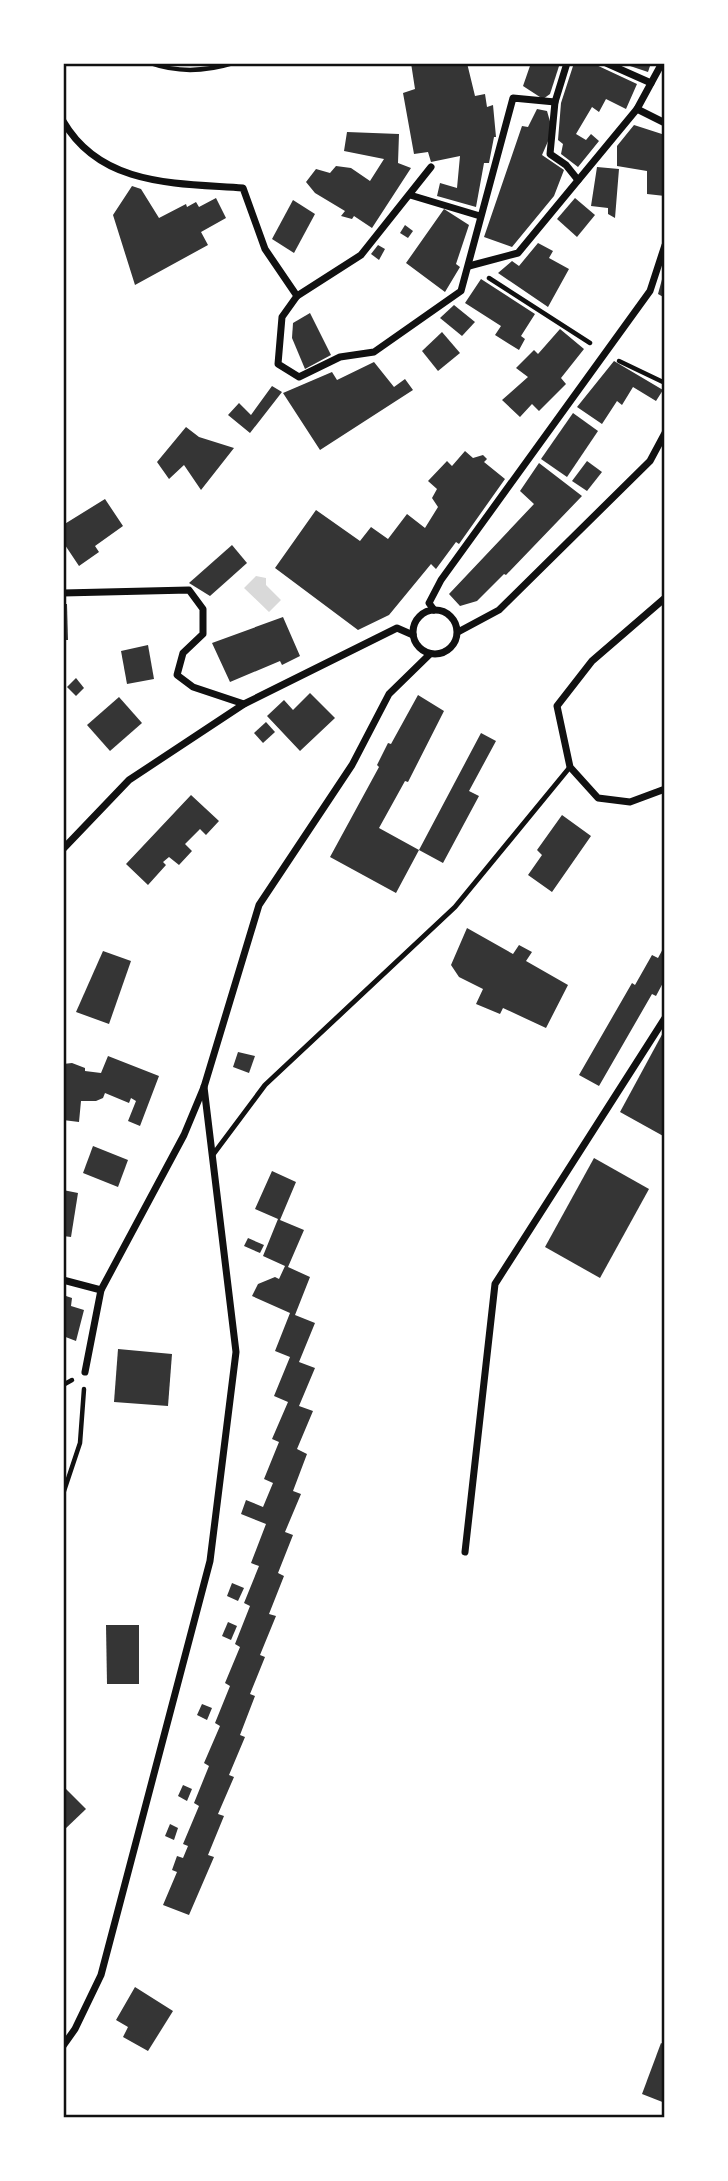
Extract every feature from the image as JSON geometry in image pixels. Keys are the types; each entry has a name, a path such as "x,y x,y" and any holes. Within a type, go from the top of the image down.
{"street":[{"path":"567,63 555,102 550,154 566,165 578,180"},
{"path":"606,63 651,83"},
{"path":"469,266 518,253 638,109 662,63"},
{"path":"431,167 361,255 298,296 282,317 278,364 299,377 340,357 374,352 461,291 513,98 555,102"},
{"path":"638,109 665,123"},
{"path":"63,121 106,167 158,182 243,188 265,248 298,296"},
{"path":"410,195 480,216"},
{"path":"434,610 429,603 441,580 650,291 665,244"},
{"path":"458,632 499,610 650,461 665,433"},
{"path":"63,593 189,590 203,609 203,634 183,653 177,675 193,687 244,704"},
{"path":"665,598 592,661 557,706 570,768 598,798 630,802 665,789"},
{"path":"434,610 451,615 458,632 454,645 443,653 430,654 419,647 413,635 415,623 423,614 434,610"},
{"path":"63,849 130,780 244,704 397,628 413,635"},
{"path":"85,1372 101,1290 184,1135 204,1087 259,905 352,765 389,694 430,654"},
{"path":"465,1552 495,1284 665,1018"},
{"path":"63,2046 75,2029 101,1975 210,1561 236,1352 204,1087"},
{"path":"63,1280 101,1290"}],"lane":[{"path":"212,1156 265,1085 456,907 570,768"}],"path":[{"path":"150,63 176,71 213,69 233,63"},
{"path":"469,266 551,316 604,353 665,383"},
{"path":"63,1494 80,1443 85,1372"}],"shaded area":[{"path":"256,576 266,578 266,585 281,600 269,612 244,588"}],"building":[{"path":"411,63 467,63 475,96 485,94 487,107 493,105 496,137 489,163 484,163 476,207 437,196 440,183 457,188 460,156 431,162 428,152 414,154 403,93 415,89"},
{"path":"531,63 560,63 550,94 543,99 523,86"},
{"path":"574,63 592,63 637,84 626,109 606,99 599,112 592,107 576,134 586,140 591,134 599,141 578,167 561,154 563,144 558,140 561,103"},
{"path":"621,63 651,63 648,72"},
{"path":"537,109 547,111 551,125 549,139 542,155 564,170 554,196 512,247 484,237 522,126 528,127"},
{"path":"634,125 665,135 665,196 647,194 647,171 617,166 617,146"},
{"path":"347,132 399,134 398,163 411,168 372,228 354,216 352,219 341,216 345,211 315,193 306,182 316,169 330,173 336,166 351,168 370,181 384,159 344,151"},
{"path":"597,167 619,169 615,218 608,214 608,208 591,206"},
{"path":"132,186 141,189 159,218 186,204 187,207 196,202 199,207 216,198 226,218 201,232 208,245 135,285 113,215"},
{"path":"575,198 595,215 577,237 557,219"},
{"path":"293,200 315,214 294,253 272,239"},
{"path":"444,209 469,225 456,264 460,267 445,292 406,263"},
{"path":"405,225 413,231 408,238 400,233"},
{"path":"538,243 553,251 549,258 569,269 548,307 498,273 512,261 519,266"},
{"path":"378,245 385,249 379,260 371,254"},
{"path":"665,272 665,298 658,294"},
{"path":"481,279 535,314 521,336 525,339 519,350 495,335 501,326 465,303"},
{"path":"454,305 475,322 462,336 440,318"},
{"path":"310,313 331,355 305,369 292,338 293,323"},
{"path":"560,329 584,349 561,378 566,384 539,411 532,404 520,417 502,400 528,377 516,368 534,350 538,354"},
{"path":"442,332 460,353 438,371 422,351"},
{"path":"614,361 663,390 656,401 633,387 622,405 617,401 602,424 577,407"},
{"path":"374,362 394,387 405,379 413,390 320,450 283,393 332,372 337,380"},
{"path":"272,386 282,392 250,433 228,415 239,403 251,415"},
{"path":"573,413 598,431 567,477 541,459"},
{"path":"186,427 199,437 234,448 201,490 184,465 169,479 157,462"},
{"path":"465,451 473,458 483,455 487,459 484,462 505,479 459,544 456,542 436,569 431,564 389,615 358,630 275,568 316,510 360,541 371,527 388,539 407,514 425,528 438,507 432,498 437,489 428,481 447,461 452,466"},
{"path":"587,461 602,472 587,491 572,481"},
{"path":"539,463 582,496 506,575 477,601 460,606 449,594 534,504 520,491"},
{"path":"105,499 123,526 95,546 99,552 79,566 63,542 63,525"},
{"path":"232,545 247,563 210,596 189,583"},
{"path":"63,604 67,604 68,640 63,640"},
{"path":"283,617 300,656 282,665 280,661 230,682 212,643"},
{"path":"148,645 154,679 127,684 121,651"},
{"path":"76,678 84,688 76,696 67,687"},
{"path":"310,693 335,718 300,751 267,716 284,700 293,710"},
{"path":"418,695 444,711 408,782 405,781 379,828 419,850 396,893 330,857 379,767 377,765 388,743 391,744"},
{"path":"119,697 142,723 110,751 87,725"},
{"path":"266,722 275,732 263,743 254,733"},
{"path":"481,733 496,741 469,791 479,796 443,863 419,850"},
{"path":"191,795 219,821 206,835 200,829 185,844 192,851 179,865 169,857 163,862 166,865 148,885 126,864"},
{"path":"562,815 591,836 552,892 528,875 542,855 537,850"},
{"path":"467,928 513,954 519,945 532,952 526,961 568,985 546,1028 503,1008 500,1014 476,1004 483,989 459,977 451,965"},
{"path":"665,945 665,979 656,996 652,994 599,1086 579,1075 632,983 635,985 652,955 658,958"},
{"path":"103,951 131,961 109,1024 76,1012"},
{"path":"665,1029 665,1137 620,1112"},
{"path":"238,1052 255,1056 249,1073 233,1067"},
{"path":"108,1056 159,1076 140,1126 128,1121 136,1101 131,1098 129,1103 105,1093 103,1098 96,1101 81,1101 79,1122 63,1120 63,1064 72,1063 85,1068 85,1071 101,1073"},
{"path":"93,1146 128,1160 118,1187 83,1173"},
{"path":"594,1158 649,1189 600,1278 545,1247"},
{"path":"272,1171 296,1182 280,1220 304,1230 288,1267 310,1277 295,1315 315,1323 299,1362 315,1368 299,1406 313,1411 297,1449 307,1454 293,1491 301,1494 285,1532 293,1535 278,1573 284,1576 269,1614 276,1616 260,1655 265,1657 250,1694 255,1696 240,1735 245,1737 229,1775 234,1777 218,1814 224,1816 208,1855 214,1857 189,1915 163,1905 177,1872 172,1870 177,1856 183,1858 188,1846 183,1844 199,1806 194,1803 209,1766 204,1763 220,1726 215,1723 230,1686 225,1683 240,1647 235,1644 250,1606 244,1603 259,1566 251,1563 266,1524 241,1514 246,1500 263,1507 273,1483 264,1479 279,1442 272,1439 288,1402 274,1396 290,1357 275,1351 290,1313 252,1296 258,1284 275,1277 279,1279 285,1266 263,1256 278,1219 255,1209"},
{"path":"63,1190 78,1193 71,1237 63,1236"},
{"path":"248,1238 264,1245 260,1253 244,1246"},
{"path":"63,1295 72,1298 71,1306 84,1310 76,1341 63,1336"},
{"path":"118,1349 172,1354 168,1406 114,1402"},
{"path":"232,1583 244,1588 238,1601 227,1596"},
{"path":"228,1622 237,1626 231,1640 222,1636"},
{"path":"106,1625 139,1625 139,1684 107,1684"},
{"path":"202,1704 212,1708 207,1720 197,1715"},
{"path":"183,1785 192,1789 187,1801 178,1796"},
{"path":"63,1786 86,1809 63,1831"},
{"path":"170,1824 178,1828 174,1840 165,1836"},
{"path":"135,1987 173,2011 148,2051 123,2037 128,2027 116,2020"},
{"path":"661,2043 665,2045 665,2103 642,2094"}]}
